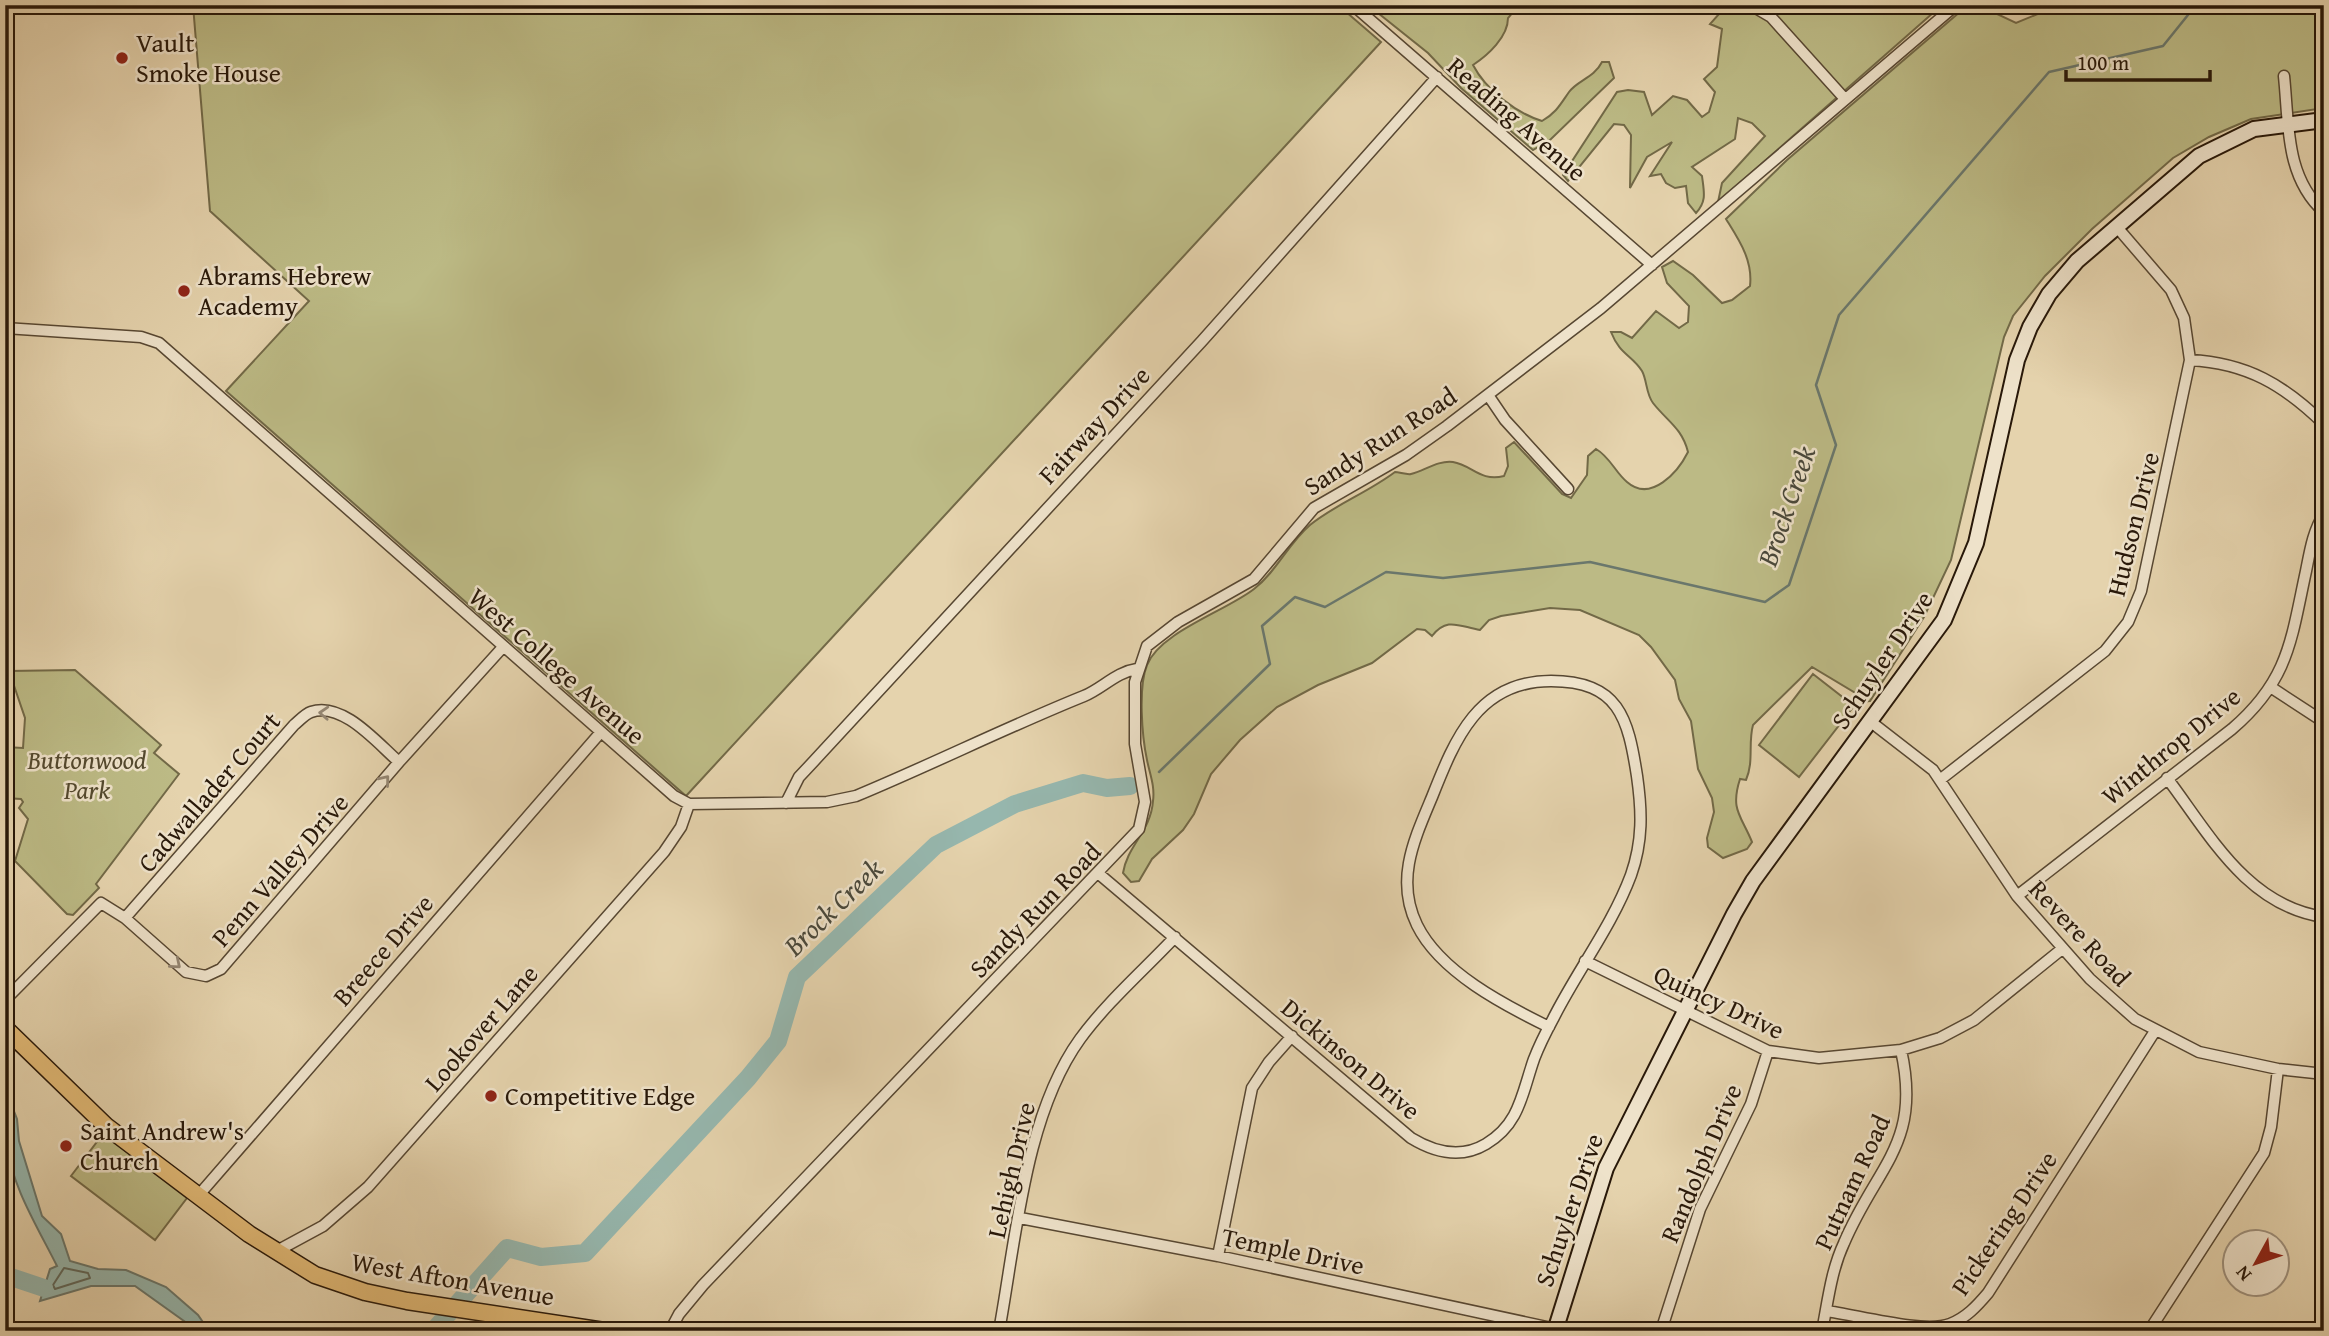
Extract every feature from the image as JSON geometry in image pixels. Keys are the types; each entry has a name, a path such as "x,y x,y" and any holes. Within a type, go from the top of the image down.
{"main road":[{"name":"West Afton Avenue","path":"5,1027 106,1126 275,1252 333,1282 365,1292 440,1306 604,1331"}],"street":[{"name":"Reading Avenue","path":"1353,5 1653,265"},
{"name":"Sandy Run Road","path":"670,1331 679,1314 703,1285 1136,834 1144,815 1144,791 1135,744 1137,669 1147,646 1165,631 1254,579 1314,508 1406,455 1488,395 1653,265 1956,5"},
{"path":"1759,10 1771,17 1845,99"},
{"path":"2284,76 2295,170 2305,193 2324,212"},
{"name":"Fairway Drive","path":"786,803 799,777 1202,341 1437,77"},
{"name":"Schuyler Drive","path":"1555,1330 1606,1168 1684,1011 1754,881 1928,645 1959,588 1976,543 2012,380 2030,327 2063,276 2116,226 2199,156 2254,129 2289,122 2324,120"},
{"name":"Hudson Drive","path":"1941,779 2090,664 2114,640 2128,622 2146,574 2190,360 2184,318 2171,290 2116,226"},
{"name":"West College Avenue","path":"5,328 141,337 159,343 674,796 689,804"},
{"path":"2190,360 2228,364 2260,375 2296,398 2324,424"},
{"path":"1488,395 1505,420 1568,489"},
{"name":"Winthrop Drive","path":"2017,896 2249,714 2272,688 2291,644 2313,539 2324,514"},
{"name":"Penn Valley Drive","path":"5,1000 100,903 125,918 186,972 197,976 214,974 230,960 399,762 503,647"},
{"path":"689,804 827,802 856,796 1037,713 1086,695 1117,675 1137,669"},
{"name":"Dickinson Drive","path":"1099,874 1411,1138 1436,1150 1461,1153 1485,1145 1515,1116 1549,1027 1621,895 1637,857 1642,806 1632,741 1623,715 1602,693 1577,683 1531,683 1514,688 1488,702 1461,730 1415,838 1406,870 1406,887 1418,929 1436,950 1486,993 1549,1027"},
{"path":"2272,688 2324,722"},
{"name":"Cadwallader Court","path":"125,918 293,725 309,712 326,710 340,715 399,762"},
{"name":"Revere Road","path":"1871,722 1917,756 1941,779 2017,896 2107,996 2155,1031 2199,1052 2278,1069 2324,1074"},
{"name":"Breece Drive","path":"198,1196 601,732"},
{"path":"2167,778 2226,856 2255,888 2291,910 2324,917"},
{"name":"Lookover Lane","path":"275,1252 323,1226 368,1187 664,852 681,827 689,804"},
{"name":"Lehigh Drive","path":"999,1331 1040,1119 1064,1063 1094,1022 1175,937"},
{"name":"Quincy Drive","path":"1585,961 1768,1051 1818,1058 1900,1050 1940,1038 1974,1020 2062,948"},
{"name":"Pickering Drive","path":"1826,1311 1927,1327 1949,1325 1969,1313 1987,1293 2155,1031"},
{"path":"1217,1256 1252,1088 1269,1062 1292,1036"},
{"name":"Putnam Road","path":"1822,1331 1834,1269 1845,1240 1905,1124 1908,1091 1900,1050"},
{"name":"Randolph Drive","path":"1661,1331 1700,1209 1751,1104 1768,1051"},
{"path":"2149,1331 2264,1153 2271,1127 2278,1069"},
{"name":"Temple Drive","path":"1020,1217 1217,1256 1555,1330"}],"green space":[{"path":"193,5 1338,5 1381,42 686,796 226,391 309,301 210,211"},
{"path":"1368,5 1519,5 1508,18 1505,32 1496,45 1473,65 1494,92 1522,112 1542,121 1554,112 1573,88 1595,72 1602,62 1609,62 1614,78 1550,140 1533,150 1461,88 1428,53"},
{"path":"1727,5 1942,5 1718,202 1722,183 1765,136 1752,123 1738,118 1735,139 1692,167 1702,176 1704,192 1702,204 1696,213 1688,203 1686,186 1675,188 1666,183 1661,174 1650,176 1672,142 1647,157 1630,188 1631,135 1624,125 1614,124 1568,181 1563,175 1617,92 1644,92 1652,115 1673,96 1687,100 1702,117 1709,112 1715,92 1704,79 1717,67 1722,29 1710,24"},
{"path":"1968,5 1992,5 1997,14 2016,23 2059,5 2324,5 2324,108 2251,119 2209,137 2173,158 2092,229 2045,276 2013,316 2004,337 1951,560 1924,617 1870,701 1861,702 1857,694 1812,667 1753,725 1748,773 1746,780 1740,779 1736,798 1738,812 1752,842 1747,849 1723,858 1708,847 1707,838 1714,812 1712,798 1698,769 1691,721 1679,699 1675,680 1651,647 1639,635 1580,610 1550,608 1501,616 1489,620 1480,630 1453,624 1443,626 1432,636 1425,630 1417,629 1372,663 1318,685 1277,707 1240,740 1211,774 1194,814 1183,830 1152,859 1139,881 1131,882 1123,873 1125,863 1148,821 1153,801 1153,785 1144,739 1142,686 1147,665 1154,653 1179,632 1254,589 1310,525 1395,472 1411,474 1437,464 1453,462 1489,477 1504,476 1508,466 1506,448 1514,442 1562,494 1571,498 1587,475 1588,456 1596,449 1636,488 1654,487 1671,476 1688,452 1685,444 1678,431 1653,403 1642,371 1618,346 1611,332 1621,332 1632,338 1656,311 1679,328 1688,322 1689,306 1667,283 1662,267 1673,261 1693,275 1722,303 1732,300 1750,286 1747,259 1726,219 1787,160"},
{"name":"Buttonwood Park","path":"75,670 161,745 154,753 179,774 96,884 99,888 73,915 67,914 15,861 28,819 19,808 23,802 21,799 5,798 5,747 23,748 25,718 9,671"},
{"path":"1813,674 1854,706 1799,777 1759,745"},
{"path":"103,1134 187,1198 155,1240 71,1176"}],"water":[{"path":"5,1066 13,1088 10,1101 17,1119 19,1141 42,1216 61,1234 70,1261 98,1269 126,1270 166,1287 198,1315 209,1331 198,1331 135,1286 91,1286 40,1301 50,1269 57,1266 26,1206 9,1159 4,1123"}],"waterway":[{"name":"Brock Creek","path":"1159,772 1270,664 1262,626 1295,597 1325,607 1386,572 1443,578 1590,562 1765,602 1789,585 1836,445 1816,385 1839,315 2049,72 2163,46 2196,5"},
{"name":"Brock Creek","path":"433,1331 507,1248 541,1257 585,1253 748,1078 778,1041 797,977 936,845 1015,804 1083,783 1107,788 1130,786"},
{"path":"5,1275 44,1288"}],"place":[{"name":"Vault Smoke House","path":"122,58"},
{"name":"Abrams Hebrew Academy","path":"184,291"},
{"name":"Competitive Edge","path":"491,1096"},
{"name":"Saint Andrew's Church","path":"66,1146"}]}
